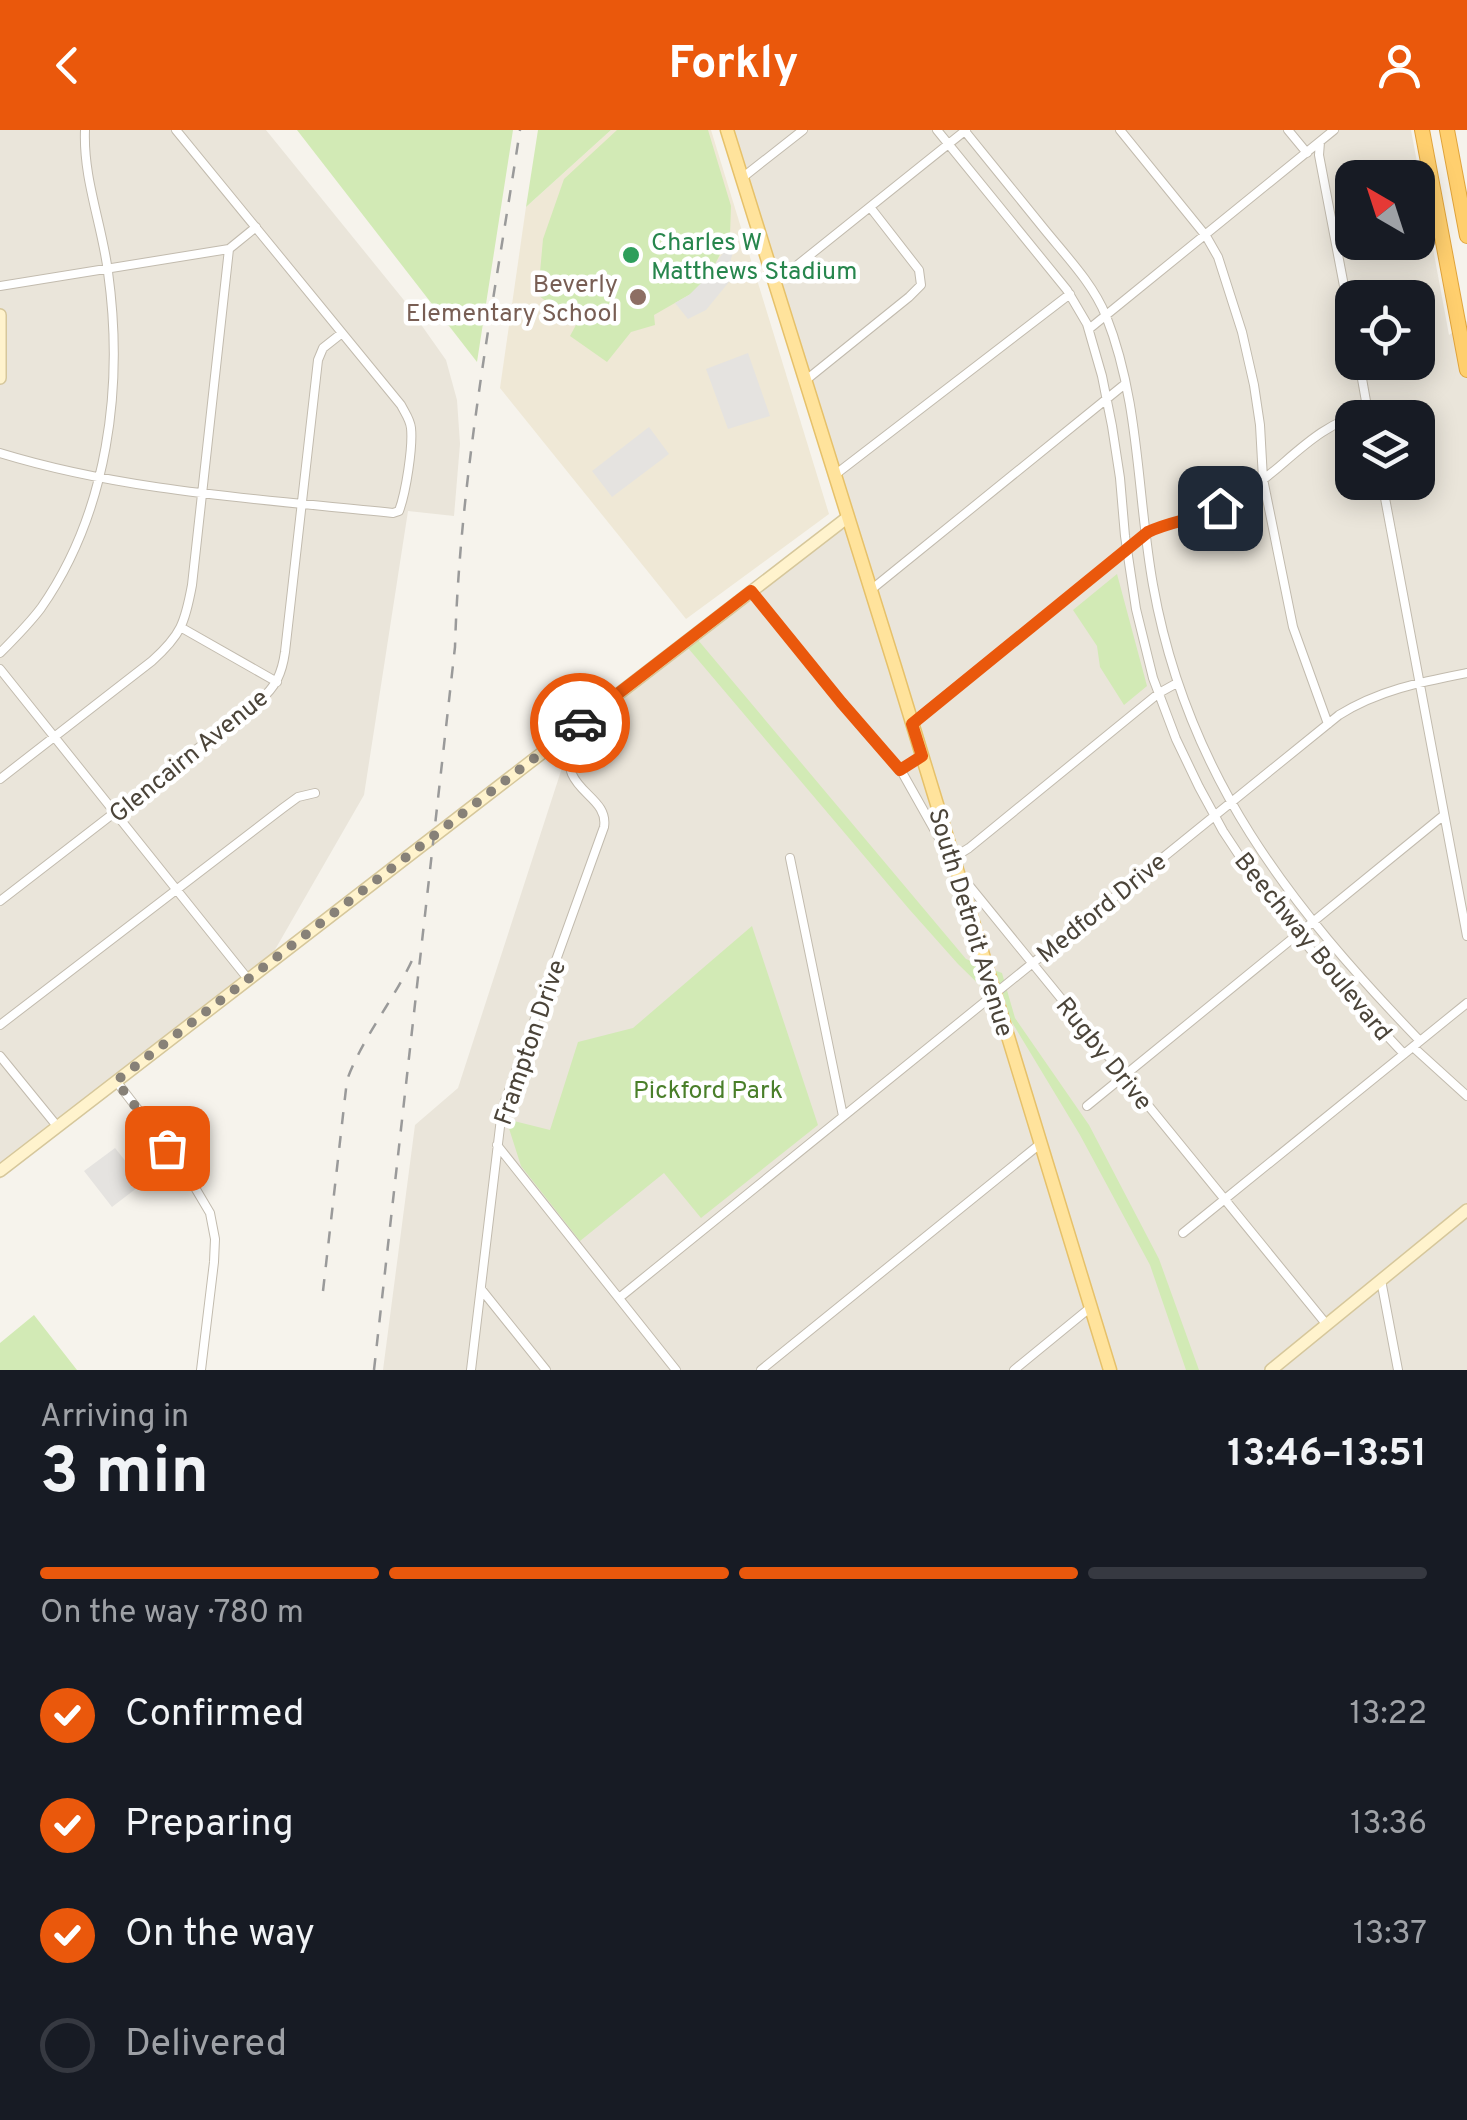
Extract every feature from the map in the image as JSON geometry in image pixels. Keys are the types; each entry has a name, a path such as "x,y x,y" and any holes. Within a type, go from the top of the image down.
{"highway":[{"path":"1422,130 1467,370"},
{"path":"1447,130 1467,236"}],"main road":[{"name":"South Detroit Avenue","path":"727,130 1110,1370"}],"street":[{"path":"0,653 34,617 68,564 88,520 99,479 112,389 112,318 108,268 88,181 85,130"},
{"path":"0,454 99,479 394,513 400,510 412,433 401,405 176,130"},
{"path":"742,178 803,130"},
{"name":"Beechway Boulevard","path":"937,130 1070,294 1088,329 1120,478 1136,609 1176,739 1214,816 1260,887 1344,990 1404,1054"},
{"path":"775,283 965,130"},
{"name":"Beechway Boulevard","path":"965,130 1084,277 1106,316 1124,384 1138,462 1156,605 1177,683 1230,803 1314,922 1417,1044 1467,1096"},
{"path":"1120,130 1206,236 1218,258 1242,332 1260,426 1263,480 1293,628 1328,724"},
{"path":"1088,329 1307,153 1330,130"},
{"path":"1292,132 1307,153"},
{"path":"1320,142 1319,155 1343,280"},
{"path":"806,380 921,284 919,270 870,208"},
{"path":"0,286 229,250 256,227"},
{"path":"0,779 152,661 182,628 192,585 229,250"},
{"path":"835,475 1070,294"},
{"path":"0,315 0,378"},
{"name":"Glencairn Avenue","path":"0,902 266,695 277,682 285,652 318,360 323,348 342,332"},
{"path":"870,590 1124,384"},
{"path":"912,724 1145,534 1204,515 1241,496 1335,424"},
{"path":"1385,500 1467,936"},
{"path":"0,1170 848,517"},
{"name":"Rugby Drive","path":"751,591 900,770 955,864 1032,963 1327,1324"},
{"path":"182,628 277,682"},
{"path":"0,669 248,979"},
{"name":"Medford Drive","path":"619,1298 1328,724 1375,695 1467,673"},
{"path":"955,864 969,848 1159,693 1177,683"},
{"name":"Frampton Drive","path":"471,1370 499,1123 606,818 573,778 565,734"},
{"path":"900,770 922,756"},
{"path":"0,1026 292,802 315,793"},
{"path":"1087,1106 1444,815"},
{"path":"790,858 842,1116"},
{"path":"1184,1233 1467,1003"},
{"path":"0,1056 57,1126"},
{"path":"116,1081 184,1169 210,1213 216,1239 201,1370"},
{"path":"761,1370 1040,1144"},
{"path":"496,1145 676,1370"},
{"path":"1271,1370 1467,1210"},
{"path":"1381,1280 1398,1370"},
{"path":"480,1289 546,1370"},
{"path":"1014,1370 1091,1307"}],"shaded area":[{"path":"0,130 266,130 403,299 446,360 457,400 460,444 454,516 408,511 364,795 257,981 0,1179"},
{"name":"Beverly Elementary School","path":"611,130 711,130 829,514 686,619 500,388 526,207"},
{"path":"732,130 1411,130 1417,160 1335,160 1335,260 1435,259 1449,335 1467,321 1467,1370 383,1370 415,1125 458,1088 573,734 853,518"},
{"path":"726,249 733,252 733,277 706,310 688,319 675,303 702,282"},
{"path":"748,353 770,416 728,429 706,369"},
{"path":"649,427 669,454 612,497 592,471"},
{"path":"115,1148 135,1173 151,1161 159,1171 112,1207 84,1171"}],"green space":[{"path":"297,130 513,130 477,362"},
{"path":"538,130 611,130 526,207"},
{"name":"Charles W Matthews Stadium","path":"617,130 708,130 731,206 730,235 711,272 694,292 654,315 655,325 631,332 607,362 570,336 576,325 538,295 543,239 564,179"},
{"path":"1117,574 1147,686 1124,705 1100,667 1097,646 1073,610"},
{"path":"698,640 966,959 1002,973 1015,1018 1089,1125 1159,1259 1199,1370 1186,1370 1150,1265 1080,1135 1004,1009 909,909 688,648"},
{"name":"Pickford Park","path":"752,926 818,1125 701,1218 664,1173 580,1241 521,1166 506,1119 550,1130 578,1042 633,1028"},
{"path":"34,1315 77,1370 0,1370 0,1343"}],"railway":[{"path":"374,1370 455,647 471,452 520,130"},
{"path":"323,1291 347,1080 414,956"}],"way so far":[{"path":"167,1148 116,1081 580,723"}],"place":[{"name":"Charles W Matthews Stadium","path":"631,255"},
{"name":"Beverly Elementary School","path":"638,297"}],"route":[{"path":"580,723 751,591 900,770 922,756 912,724 1126,548 1162,526 1220,508"}]}
